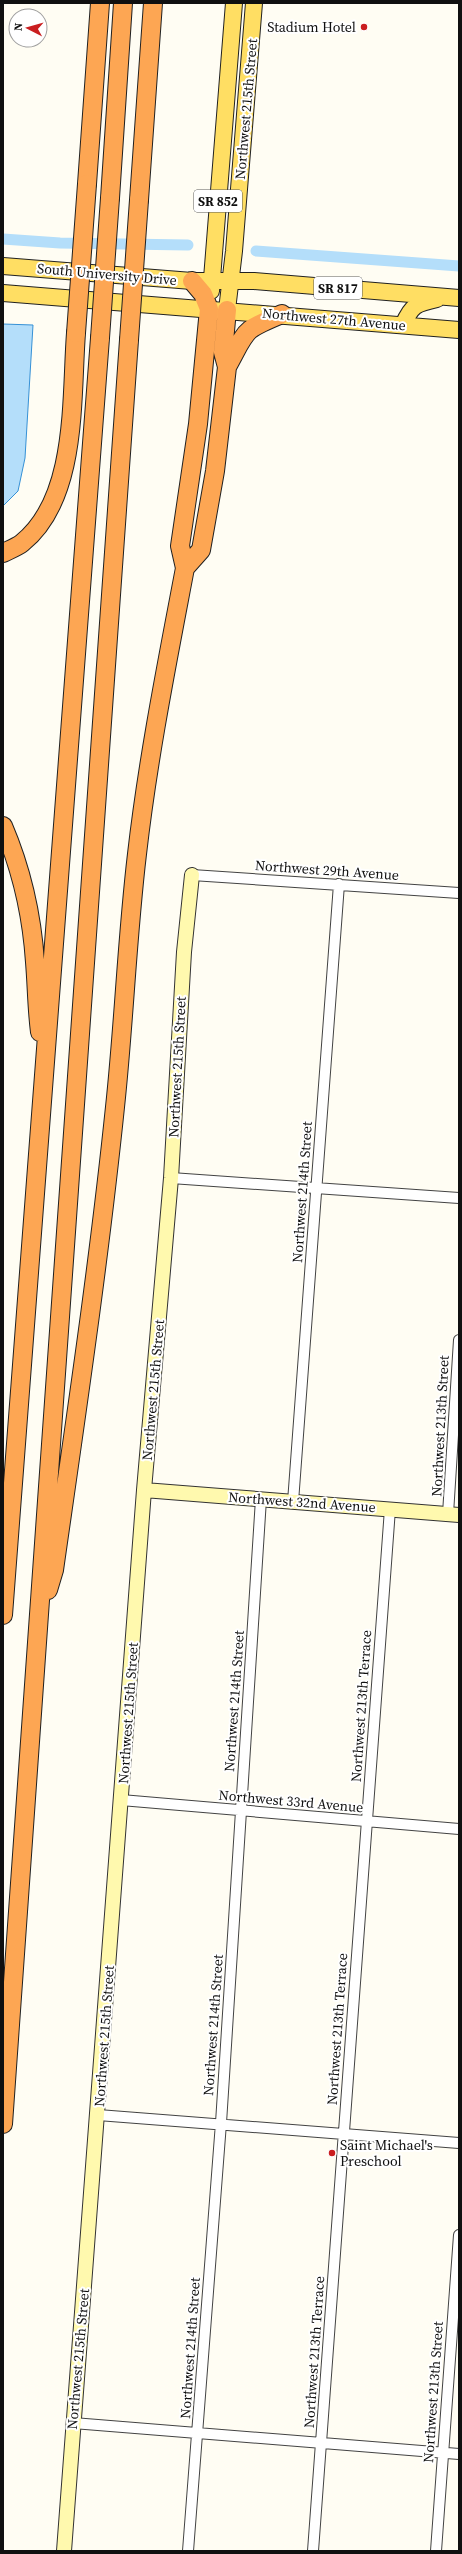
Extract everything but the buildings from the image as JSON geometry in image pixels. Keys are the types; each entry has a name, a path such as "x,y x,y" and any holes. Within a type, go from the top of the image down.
{"highway":[{"path":"3,553 22,543 46,516 62,483 67,451 100,3"},
{"path":"3,1615 45,1077 100,338 123,3"},
{"path":"3,2124 153,3"},
{"path":"38,1622 54,1570 87,1344 115,1107 137,852 157,713 185,568 180,546 198,424 209,309 203,294 192,281"},
{"path":"227,310 223,352 227,367"},
{"path":"185,568 201,550 217,458 227,367 240,340 246,332 256,325 282,314"},
{"path":"3,826 21,882 30,924 45,1077"}],"main road":[{"name":"Northwest 215th Street","path":"209,309 234,3"},
{"name":"Northwest 215th Street","path":"227,310 254,3"},
{"name":"South University Drive","path":"3,266 192,281 212,281"},
{"name":"SR 817","path":"212,281 230,280 453,297"},
{"name":"South University Drive","path":"3,293 209,309"},
{"path":"403,326 410,309 418,303 453,297"},
{"name":"Northwest 27th Avenue","path":"209,309 459,330"}],"street":[{"name":"Northwest 29th Avenue","path":"192,876 339,884 459,893"},
{"name":"Northwest 215th Street","path":"64,2551 144,1490 171,1178 184,952 192,876"},
{"name":"Northwest 214th Street","path":"293,1502 339,884"},
{"path":"171,1178 459,1198"},
{"name":"Northwest 213th Street","path":"454,1515 459,1340"},
{"name":"Northwest 32nd Avenue","path":"144,1490 454,1515"},
{"name":"Northwest 214th Street","path":"188,2551 221,2123 261,1499"},
{"name":"Northwest 213th Terrace","path":"313,2551 390,1509"},
{"name":"Northwest 33rd Avenue","path":"121,1800 459,1829"},
{"path":"98,2115 221,2123 459,2143"},
{"name":"Northwest 213th Street","path":"436,2551 459,2236"},
{"path":"73,2423 459,2454"}],"water":[{"path":"3,324 33,325 25,458 18,491 3,506"}],"waterway":[{"path":"3,239 60,243 188,245"},
{"path":"256,251 459,266"}],"place":[{"name":"Stadium Hotel","path":"364,27"},
{"name":"Saint Michael's Preschool","path":"332,2153"}]}
